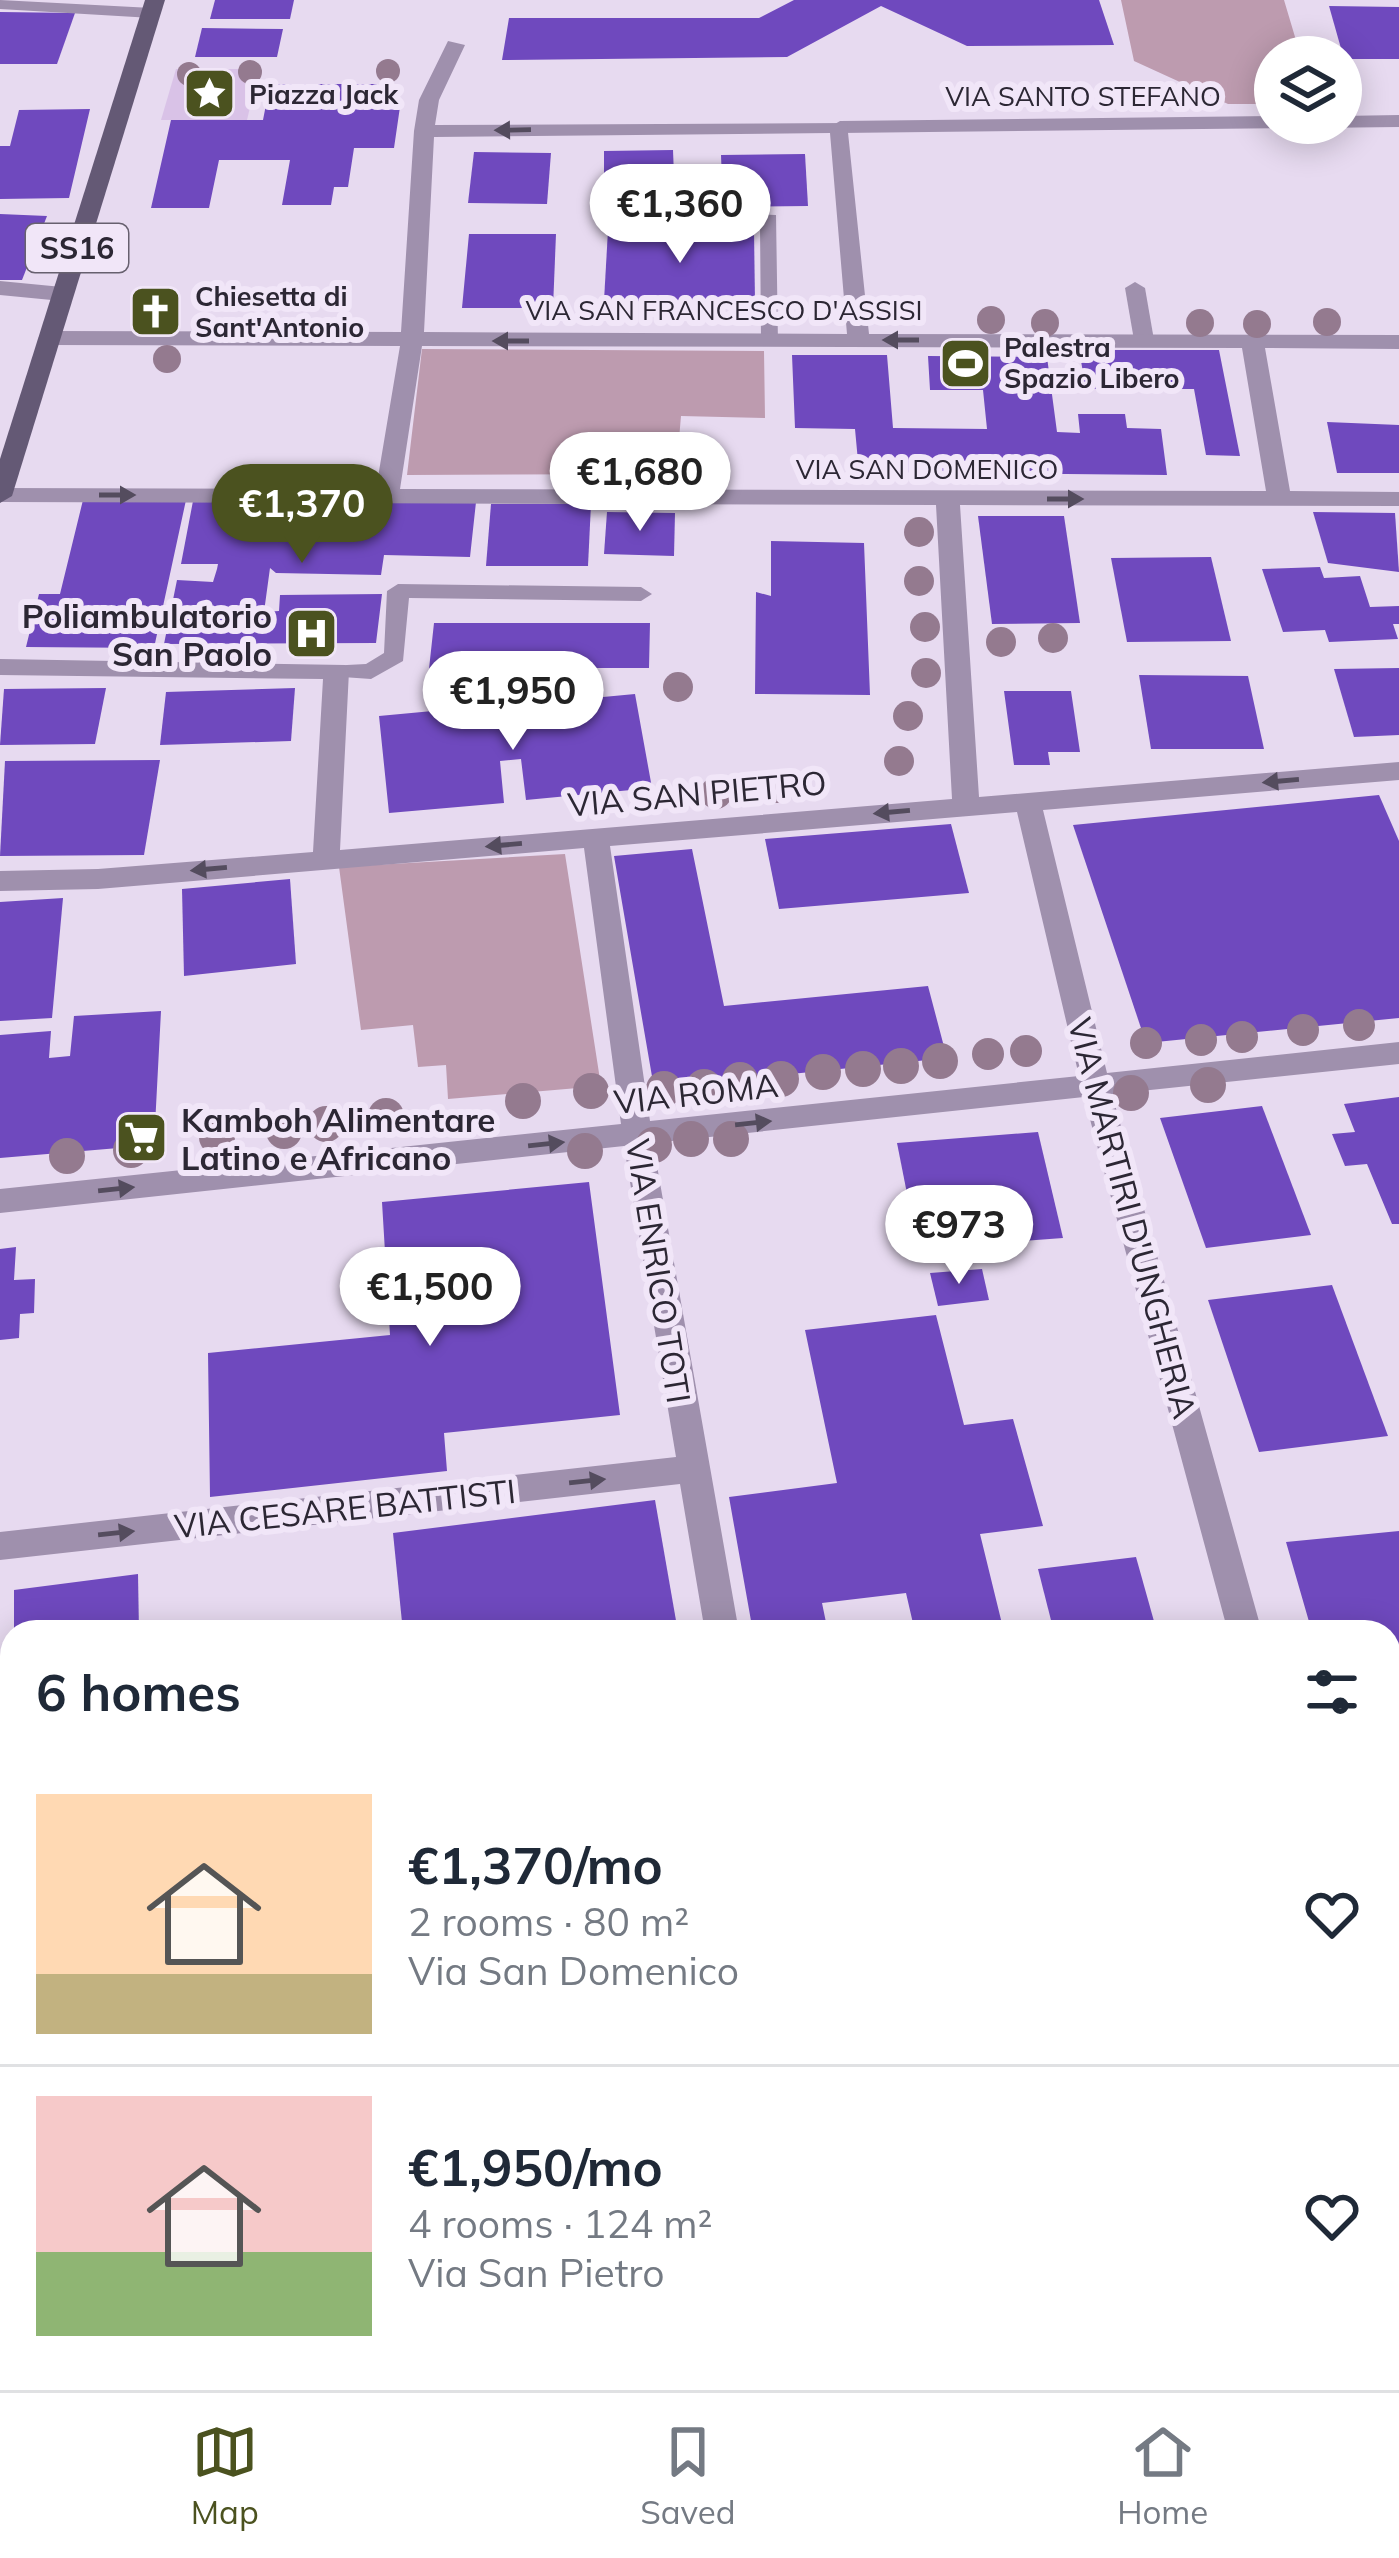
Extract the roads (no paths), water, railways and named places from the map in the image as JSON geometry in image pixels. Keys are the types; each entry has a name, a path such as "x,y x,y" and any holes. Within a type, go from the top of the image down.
{"main road":[{"name":"SS16","path":"0,495 153,6"}],"street":[{"path":"387,495 412,340 424,131 429,100 455,45"},
{"name":"VIA SANTO STEFANO","path":"424,131 1399,121"},
{"path":"839,128 859,340"},
{"path":"0,288 62,294"},
{"name":"VIA SAN FRANCESCO D'ASSISI","path":"49,338 1399,342"},
{"path":"1252,340 1279,498"},
{"name":"VIA SAN DOMENICO","path":"0,495 1399,500"},
{"path":"948,499 966,806"},
{"path":"0,667 336,671 326,860"},
{"name":"VIA SAN PIETRO","path":"0,881 98,879 1398,772"},
{"name":"VIA MARTIRI D'UNGHERIA","path":"1028,802 1096,1088 1242,1620"},
{"name":"VIA ENRICO TOTI","path":"596,838 637,1135 720,1620"},
{"name":"VIA ROMA","path":"0,1201 1399,1053"},
{"name":"VIA CESARE BATTISTI","path":"0,1546 691,1469"}],"lane":[{"path":"0,4 153,6"},
{"path":"605,215 769,219 771,340"},
{"path":"1135,288 1144,340"},
{"path":"336,671 371,672 394,656 398,591 641,594"}],"place":[{"name":"Piazza Jack","path":"210,94"},
{"name":"Chiesetta di Sant'Antonio","path":"156,312"},
{"name":"Palestra Spazio Libero","path":"965,363"},
{"name":"Poliambulatorio San Paolo","path":"311,634"},
{"name":"Kamboh Alimentare Latino e Africano","path":"142,1138"}]}
